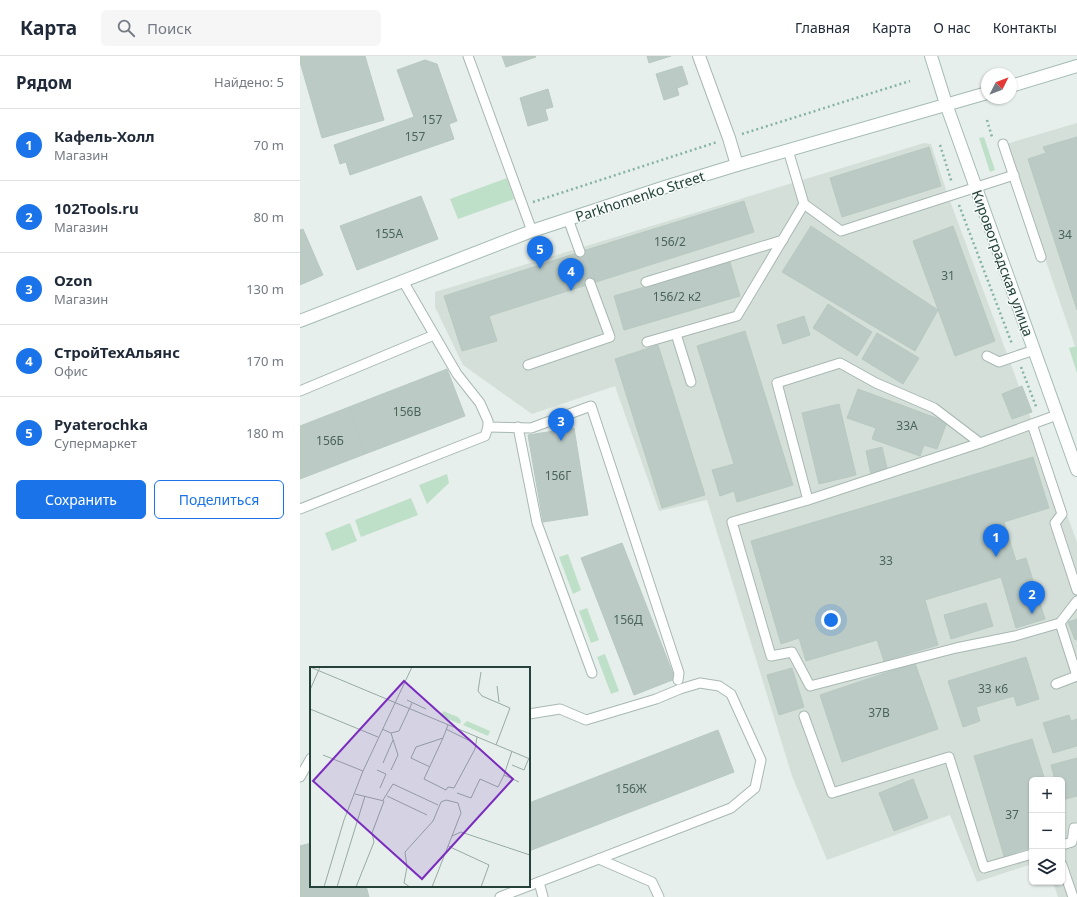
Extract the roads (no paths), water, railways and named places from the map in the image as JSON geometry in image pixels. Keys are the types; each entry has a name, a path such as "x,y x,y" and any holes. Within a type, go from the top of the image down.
{"main road":[{"path":"699,56 729,138 737,165"},
{"name":"Кировоградская улица","path":"930,56 1077,470"},
{"path":"1017,84 1077,66"},
{"name":"Parkhomenko Street","path":"300,321 532,231 665,186 981,95"}],"lane":[{"path":"468,56 532,231"},
{"path":"1003,144 1041,257"},
{"path":"788,150 804,204 841,231 1014,175"},
{"path":"647,342 737,316 804,204"},
{"path":"568,219 580,252"},
{"path":"646,282 782,240"},
{"path":"300,509 484,436 488,427 488,421 480,403 457,374 403,281"},
{"path":"528,365 610,337 590,283"},
{"path":"300,391 434,334"},
{"path":"676,334 691,382"},
{"path":"987,356 999,362 1034,350"},
{"path":"808,500 777,383 840,363 876,383 934,408 980,443"},
{"path":"488,427 531,428 591,406 679,673 678,680"},
{"path":"1057,415 980,443 808,500 732,522 771,656 792,652 810,686 956,648 1015,636 1060,623 1077,601"},
{"path":"1032,424 1062,514 1055,523 1077,590"},
{"path":"518,427 537,523 592,673"},
{"path":"1056,684 1077,676 1060,623"},
{"path":"530,714 560,709 586,720 656,699 680,689 700,684 719,686 731,694 761,760 755,788 732,808 530,885"},
{"path":"804,716 832,792 949,757 984,868 1029,855"},
{"path":"300,777 310,760"},
{"path":"1065,844 1072,842 1074,828 1077,828"},
{"path":"599,859 652,882 659,897"},
{"path":"1065,874 1073,897"},
{"path":"539,882 543,897"},
{"path":"500,897 526,887"}],"place":[{"name":"Pyaterochka","path":"540,269"},
{"name":"СтройТехАльянс","path":"571,291"},
{"name":"Ozon","path":"561,441"},
{"name":"Кафель-Холл","path":"996,557"},
{"name":"102Tools.ru","path":"1032,614"}]}
